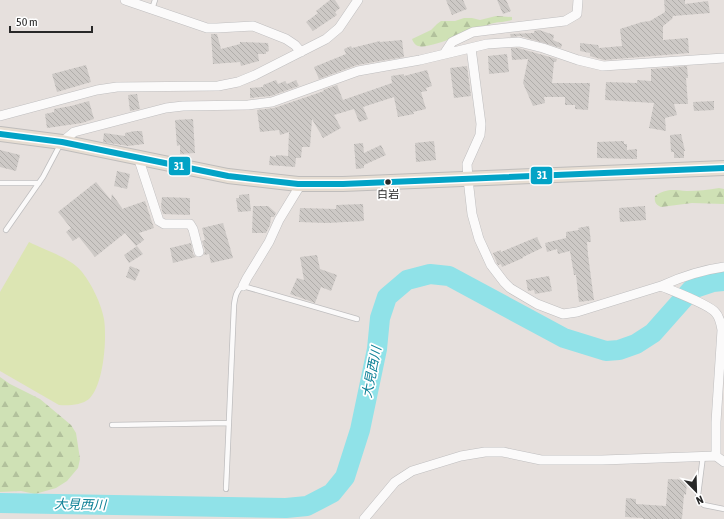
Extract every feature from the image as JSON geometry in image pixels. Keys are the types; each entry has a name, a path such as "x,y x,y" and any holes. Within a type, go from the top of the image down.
{"main road":[{"path":"0,134 62,142 228,176 301,184 342,184 724,168"}],"street":[{"path":"125,0 207,28 253,26 261,28 286,39 295,45 301,52"},
{"path":"0,116 97,90 117,87 194,87 228,85 255,75 326,39 339,28 358,0"},
{"path":"444,54 452,42 473,32 565,21 577,14 578,0"},
{"path":"62,142 74,132 166,108 183,106 248,105 272,102 358,71 487,44 519,42 603,66 724,58"},
{"path":"471,48 481,124 480,136 467,164 472,214 479,239 491,265 504,282 522,296 563,314 577,312 664,287 676,279 724,267"},
{"path":"138,157 159,221 164,224 190,224 193,229 199,252"},
{"path":"244,286 247,278 301,184"},
{"path":"664,287 706,306 715,312 720,319 722,330 716,422 716,456"},
{"path":"364,519 395,482 412,471 461,456 485,452 503,452 541,460 602,460 716,456 724,462"}],"lane":[{"path":"152,9 155,0"},
{"path":"6,230 53,161 62,142"},
{"path":"0,183 39,183"},
{"path":"226,489 234,305 236,294 240,288 244,286 357,319"},
{"path":"112,424 230,423"},
{"path":"703,456 698,495 699,501 704,505 724,509"}],"green space":[{"path":"496,16 512,17 512,20 486,25 433,45 417,46 412,39 431,30 441,21 455,21 464,18 480,20"},
{"path":"719,188 724,189 724,204 692,203 661,207 655,202 655,196 659,193 667,191 695,191"},
{"path":"29,242 65,258 77,267 82,272 96,294 101,307 105,327 105,349 101,373 94,392 89,399 83,403 59,405 0,371 0,292"},
{"path":"0,377 10,384 40,399 71,425 76,433 80,459 78,468 67,481 56,488 35,494 21,491 0,492"}],"building":[{"path":"330,0 335,0 340,8 335,12 337,15 313,31 306,22 318,13 316,11"},
{"path":"446,0 463,0 467,9 452,15"},
{"path":"497,0 506,0 511,11 503,14"},
{"path":"664,0 685,0 685,4 708,1 710,13 673,16 672,19 663,26 663,40 688,38 689,53 604,60 590,56 590,53 580,51 580,43 598,45 599,48 622,46 620,29 650,21 665,12"},
{"path":"539,30 554,35 553,40 562,44 561,48 520,36 511,37 510,34 534,33 534,31"},
{"path":"211,34 217,34 221,49 240,44 240,42 268,43 269,51 266,52 266,54 258,54 259,61 241,66 240,62 213,64"},
{"path":"402,40 404,57 357,65 319,79 314,67 346,54 344,49 351,46 352,48 380,41"},
{"path":"511,48 518,48 557,59 556,62 554,62 552,83 590,83 588,110 575,109 575,105 565,105 565,97 544,97 545,103 533,106 523,83 528,59 512,60"},
{"path":"507,54 509,72 489,74 488,56"},
{"path":"86,65 91,82 57,92 52,74"},
{"path":"467,66 471,96 454,98 450,68"},
{"path":"687,66 688,78 686,78 688,104 674,104 677,115 665,118 666,131 649,128 654,103 605,100 606,82 637,83 637,80 651,81 651,69"},
{"path":"427,70 432,86 426,88 427,91 421,92 426,109 413,112 414,114 398,117 394,97 363,107 368,119 359,122 354,109 334,115 341,128 323,138 312,119 310,147 302,147 301,158 296,158 295,167 269,165 270,156 288,156 289,132 280,135 279,130 260,132 257,110 274,108 337,85 343,100 392,83 391,76 404,74 404,76"},
{"path":"276,80 278,84 285,81 287,84 296,80 299,86 271,96 250,98 250,88 263,87 263,85"},
{"path":"137,94 140,109 130,111 128,95"},
{"path":"89,101 94,119 82,123 47,128 45,114 54,112 54,109"},
{"path":"714,101 714,110 694,111 693,102"},
{"path":"193,119 195,153 180,154 180,145 177,146 175,120"},
{"path":"142,131 144,144 128,146 103,142 104,133 125,136 125,133"},
{"path":"681,134 685,151 684,158 674,158 674,152 671,152 670,135"},
{"path":"434,141 436,160 416,162 415,143"},
{"path":"624,141 624,144 627,144 627,150 637,149 637,159 597,158 597,142"},
{"path":"363,143 364,153 381,145 386,155 364,165 364,168 356,169 354,144"},
{"path":"0,150 20,155 16,171 0,167"},
{"path":"117,171 130,174 127,189 114,186"},
{"path":"96,182 111,200 112,194 122,209 145,201 154,228 139,233 144,240 136,246 125,233 95,257 79,237 73,241 66,232 71,228 58,212"},
{"path":"249,194 251,211 238,212 236,198 239,198 239,195"},
{"path":"162,197 190,198 190,215 163,214 161,207"},
{"path":"363,204 364,221 327,223 299,222 300,208 336,209 336,205"},
{"path":"253,206 268,206 276,213 274,217 271,217 270,225 266,233 252,233"},
{"path":"645,206 646,220 620,222 619,208"},
{"path":"223,223 233,258 211,263 209,254 204,255 205,250 202,241 205,240 202,228"},
{"path":"589,226 591,242 587,242 594,300 579,302 576,275 574,275 570,251 558,254 557,249 547,252 545,243 566,238 566,232 579,230 578,228"},
{"path":"537,237 542,248 502,267 501,264 498,265 493,253 501,250 501,252"},
{"path":"191,243 193,254 196,257 173,263 170,248"},
{"path":"137,246 143,254 129,263 124,255"},
{"path":"317,255 320,269 337,275 331,291 321,287 315,303 290,294 297,278 304,280 300,257"},
{"path":"130,266 140,270 135,281 126,277"},
{"path":"549,276 552,291 535,294 534,290 528,291 526,280"},
{"path":"668,479 687,480 682,519 643,519 625,517 626,498 636,499 636,504 666,506"}],"waterway":[{"name":"大見西川","path":"0,503 286,508 307,506 332,493 345,477 360,430 377,349 380,318 387,297 407,280 430,274 449,276 564,338 606,351 619,350 636,344 653,333 692,289 713,282 724,281"}],"transit line":[{"name":"31","path":"0,134 62,142 228,176 298,184 343,184 724,168"}],"place":[{"name":"白岩","path":"388,182"}]}
